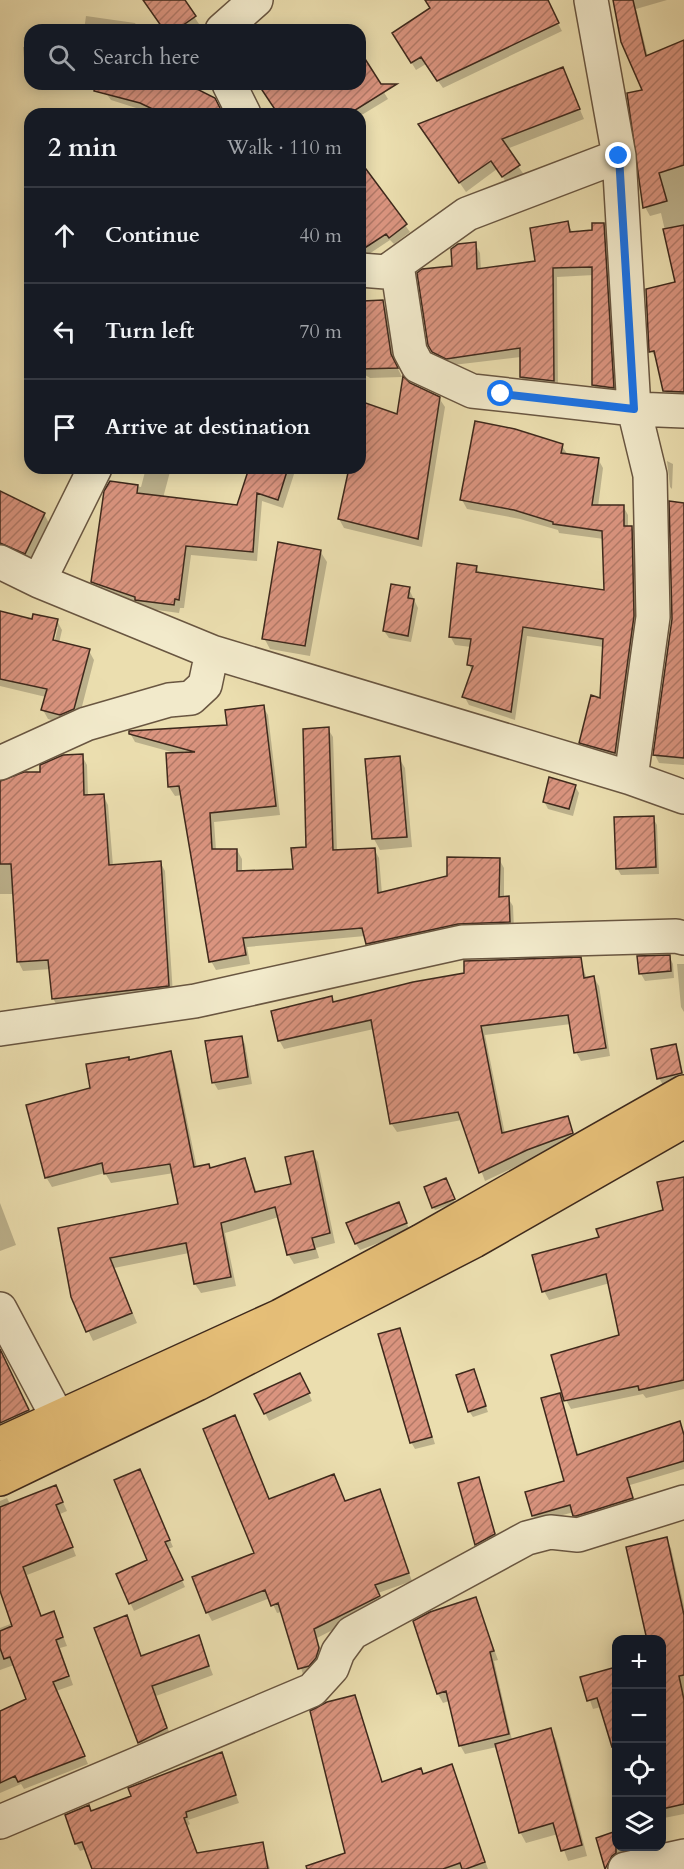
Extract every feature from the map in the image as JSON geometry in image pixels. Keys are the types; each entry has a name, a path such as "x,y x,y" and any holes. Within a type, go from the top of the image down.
{"main road":[{"path":"0,1444 280,1316 421,1241 684,1092"},
{"path":"0,1479 197,1384 452,1252 684,1121"}],"street":[{"path":"229,24 256,0"},
{"path":"591,0 619,156 634,409 650,476 653,617 631,778"},
{"path":"233,90 241,108"},
{"path":"366,270 386,272 467,214 619,156"},
{"path":"397,265 410,351 418,366 472,391 634,409 684,411"},
{"path":"39,581 92,474"},
{"path":"0,561 39,581 212,652 631,778 684,797"},
{"path":"0,763 86,724 169,700 190,698 205,685 212,652"},
{"path":"0,1029 195,1001 462,942 583,937 676,936 684,938"},
{"path":"0,1309 58,1418"},
{"path":"0,1822 312,1690 332,1668 338,1652 352,1633 527,1538 550,1532 578,1535 684,1502"},
{"path":"625,1869 684,1856"}],"building":[{"path":"143,0 185,0 196,16 185,24 160,24"},
{"path":"425,0 548,0 559,23 437,81 421,57 411,63 392,33 430,8"},
{"path":"613,0 633,0 646,56 684,40 684,165 659,173 667,201 643,208 627,93 642,90 621,42"},
{"path":"366,60 381,84 397,84 359,108 274,108 262,90 366,90"},
{"path":"563,67 580,109 502,139 520,165 502,177 491,161 459,183 418,124"},
{"path":"199,90 215,98 220,108 150,108 94,91"},
{"path":"366,169 407,224 389,238 386,234 366,247"},
{"path":"568,221 570,232 592,230 592,223 604,223 614,388 592,385 592,267 553,268 554,381 520,377 520,348 446,359 432,352 428,345 417,273 422,269 452,266 451,249 458,244 476,242 477,269 535,261 530,228"},
{"path":"684,225 684,392 663,391 654,351 649,352 646,289 675,282 663,229"},
{"path":"383,300 391,354 398,368 366,369 366,301"},
{"path":"403,376 410,383 440,397 418,539 338,519 348,474 366,474 366,403 397,414"},
{"path":"475,421 515,429 563,444 561,453 599,458 592,505 624,505 624,526 632,526 634,616 615,753 579,743 591,695 600,698 603,639 523,627 511,712 462,697 473,666 467,665 471,639 449,637 457,563 477,566 476,572 604,590 602,531 553,524 553,522 514,510 460,500"},
{"path":"247,474 286,474 278,500 257,493 253,552 186,546 179,600 175,599 174,605 135,600 135,597 91,582 104,491 110,481 138,485 137,493 237,505"},
{"path":"0,491 45,513 25,554 0,543"},
{"path":"669,501 684,503 684,758 653,755 672,619"},
{"path":"278,542 321,550 305,646 262,639"},
{"path":"391,584 410,587 408,598 414,599 408,636 383,631"},
{"path":"0,611 32,619 33,614 58,619 53,640 90,649 74,709 60,715 41,710 47,689 0,679"},
{"path":"264,705 276,806 210,813 212,849 237,849 237,871 293,869 291,848 306,847 303,729 329,727 333,850 375,848 378,893 447,876 447,857 500,858 499,897 509,896 510,922 458,924 366,944 362,928 243,938 246,955 209,962 179,786 168,787 166,753 195,752 129,734 129,731 227,725 225,710"},
{"path":"83,754 84,795 104,794 109,865 161,861 169,986 52,999 48,960 17,962 11,864 0,864 0,781 24,772 40,772 40,765 63,755"},
{"path":"400,756 407,837 372,839 365,759"},
{"path":"549,777 576,785 569,809 543,802"},
{"path":"654,816 656,867 616,869 614,817"},
{"path":"670,955 671,971 639,974 637,956"},
{"path":"581,957 584,978 594,976 606,1048 574,1053 568,1015 481,1026 502,1133 568,1116 573,1133 527,1150 479,1173 458,1112 390,1124 371,1020 278,1041 271,1011 332,996 333,1002 413,982 464,973 464,961"},
{"path":"242,1036 248,1077 212,1083 205,1041"},
{"path":"676,1044 682,1073 657,1079 651,1049"},
{"path":"171,1051 194,1167 209,1164 210,1168 245,1158 255,1192 291,1184 285,1157 313,1151 330,1233 312,1238 315,1249 287,1255 275,1207 221,1223 231,1277 194,1284 186,1243 110,1258 132,1313 86,1332 71,1297 58,1228 178,1204 170,1164 104,1174 102,1163 45,1178 26,1105 90,1088 86,1064 129,1057 129,1060"},
{"path":"684,1177 684,1380 639,1390 638,1386 564,1401 551,1355 619,1335 606,1274 542,1292 532,1255 599,1237 596,1229 663,1210 657,1182"},
{"path":"446,1178 455,1199 432,1208 424,1187"},
{"path":"399,1202 407,1223 355,1244 346,1223"},
{"path":"400,1328 432,1437 410,1443 378,1334"},
{"path":"0,1349 29,1410 0,1423"},
{"path":"474,1369 486,1406 468,1412 456,1375"},
{"path":"300,1373 310,1393 264,1414 254,1394"},
{"path":"560,1393 577,1455 680,1421 684,1435 684,1461 627,1478 633,1498 576,1516 573,1516 570,1505 532,1516 525,1492 564,1481 541,1398"},
{"path":"235,1415 269,1499 334,1474 345,1501 380,1489 409,1573 375,1585 380,1596 314,1629 319,1648 316,1658 309,1666 298,1669 278,1603 271,1606 265,1590 206,1613 192,1577 254,1553 203,1429"},
{"path":"140,1469 170,1540 165,1542 183,1580 129,1604 116,1574 147,1560 114,1480"},
{"path":"479,1477 495,1534 475,1545 458,1483"},
{"path":"56,1485 63,1502 56,1505 73,1547 23,1567 41,1616 54,1611 63,1637 56,1640 69,1676 53,1682 85,1756 18,1782 15,1776 0,1783 0,1711 26,1699 10,1657 4,1659 0,1648 0,1631 12,1626 0,1591 0,1507"},
{"path":"667,1537 684,1615 684,1675 679,1676 684,1700 684,1804 666,1808 666,1635 646,1635 626,1547"},
{"path":"476,1597 494,1651 490,1652 509,1734 459,1746 446,1691 437,1694 413,1621 430,1612"},
{"path":"127,1615 141,1656 199,1635 209,1666 152,1686 167,1728 138,1743 94,1628"},
{"path":"612,1668 612,1747 597,1698 587,1701 580,1677"},
{"path":"355,1695 382,1782 421,1768 423,1774 452,1764 485,1862 466,1869 462,1869 460,1863 443,1869 307,1869 306,1866 345,1853 310,1711 327,1702"},
{"path":"551,1728 582,1845 561,1851 553,1823 519,1833 495,1744"},
{"path":"222,1752 236,1795 186,1812 187,1817 184,1818 197,1853 263,1842 268,1869 92,1869 82,1842 75,1844 65,1815 89,1805 91,1811 131,1796 128,1788"},
{"path":"612,1832 612,1851 616,1853 605,1869 596,1838"}],"route":[{"path":"501,394 634,409 619,156"}]}
